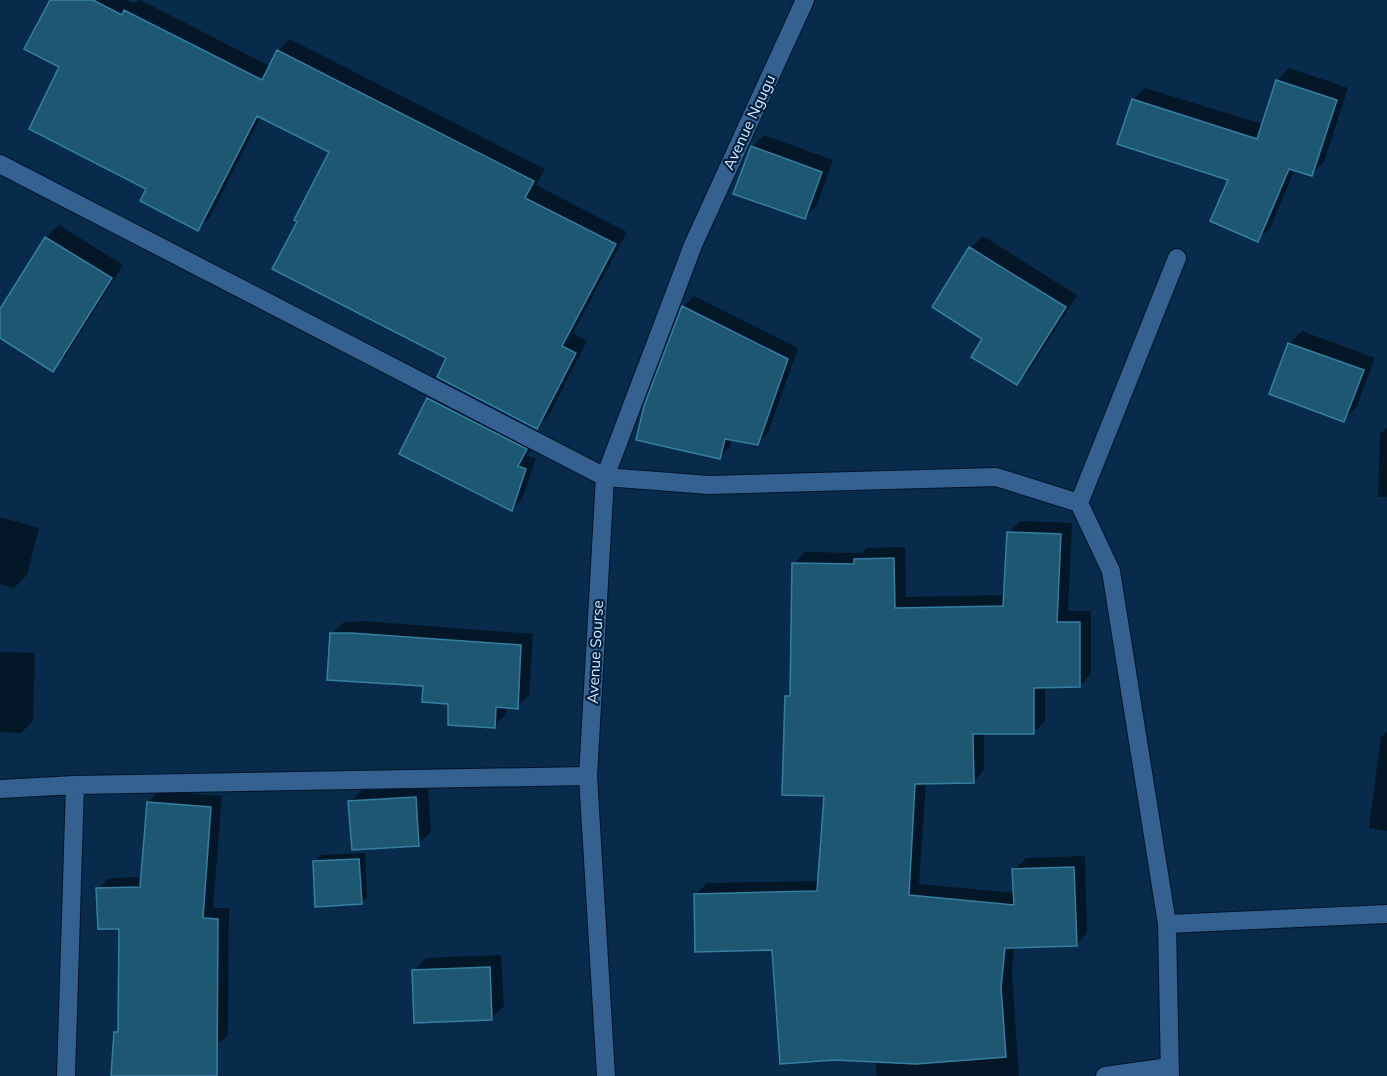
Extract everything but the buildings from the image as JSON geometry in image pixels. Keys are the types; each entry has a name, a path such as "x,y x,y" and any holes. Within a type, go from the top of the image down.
{"street":[{"name":"Avenue Ngugu","path":"693,245 805,0"},
{"path":"0,164 605,477 709,485 996,477 1079,503"},
{"name":"Avenue Sourse","path":"606,1076 588,776 605,477 693,245"},
{"path":"1106,1076 1170,1071 1167,924 1111,571 1079,503 1177,258"},
{"path":"0,789 75,784 588,776"},
{"path":"66,1076 75,784"},
{"path":"1167,924 1387,914"}]}
